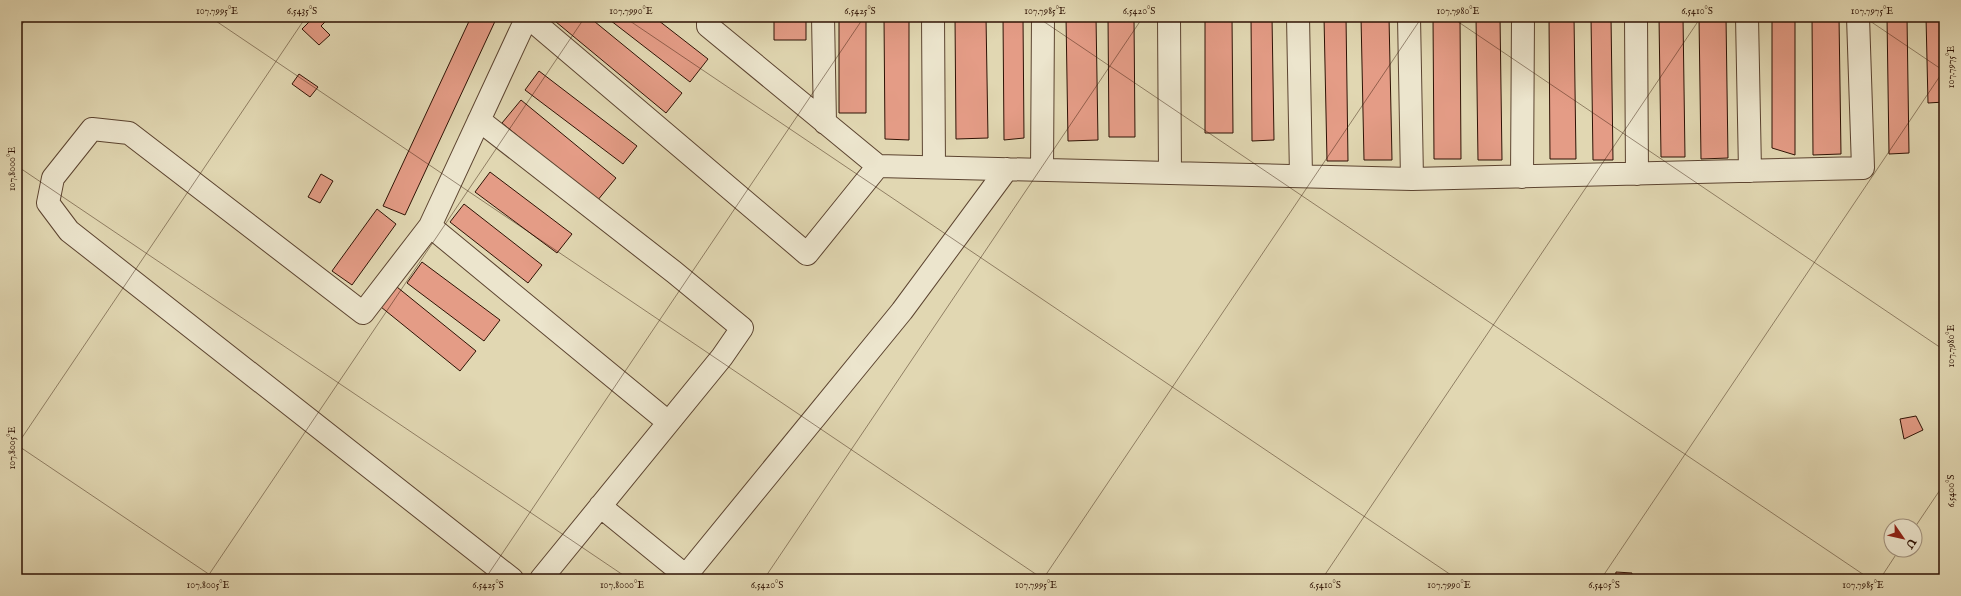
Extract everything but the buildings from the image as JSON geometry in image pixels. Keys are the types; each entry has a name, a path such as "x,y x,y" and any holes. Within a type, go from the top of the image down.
{"street":[{"path":"512,579 69,231 48,203 53,178 92,129 129,133 363,313 430,226 527,17 807,254 878,166"},
{"path":"823,17 825,123"},
{"path":"933,17 934,166"},
{"path":"1042,170 1043,17"},
{"path":"1169,17 1170,173"},
{"path":"1298,17 1301,176"},
{"path":"1409,17 1412,179"},
{"path":"1522,177 1523,17"},
{"path":"1636,17 1637,174"},
{"path":"1747,17 1750,171"},
{"path":"704,20 878,166 934,166 1412,179 1863,168 1858,17"},
{"path":"479,120 674,272 742,328 722,357 541,579"},
{"path":"600,506 685,577 902,311 1007,169"},
{"path":"430,226 668,422"}]}
